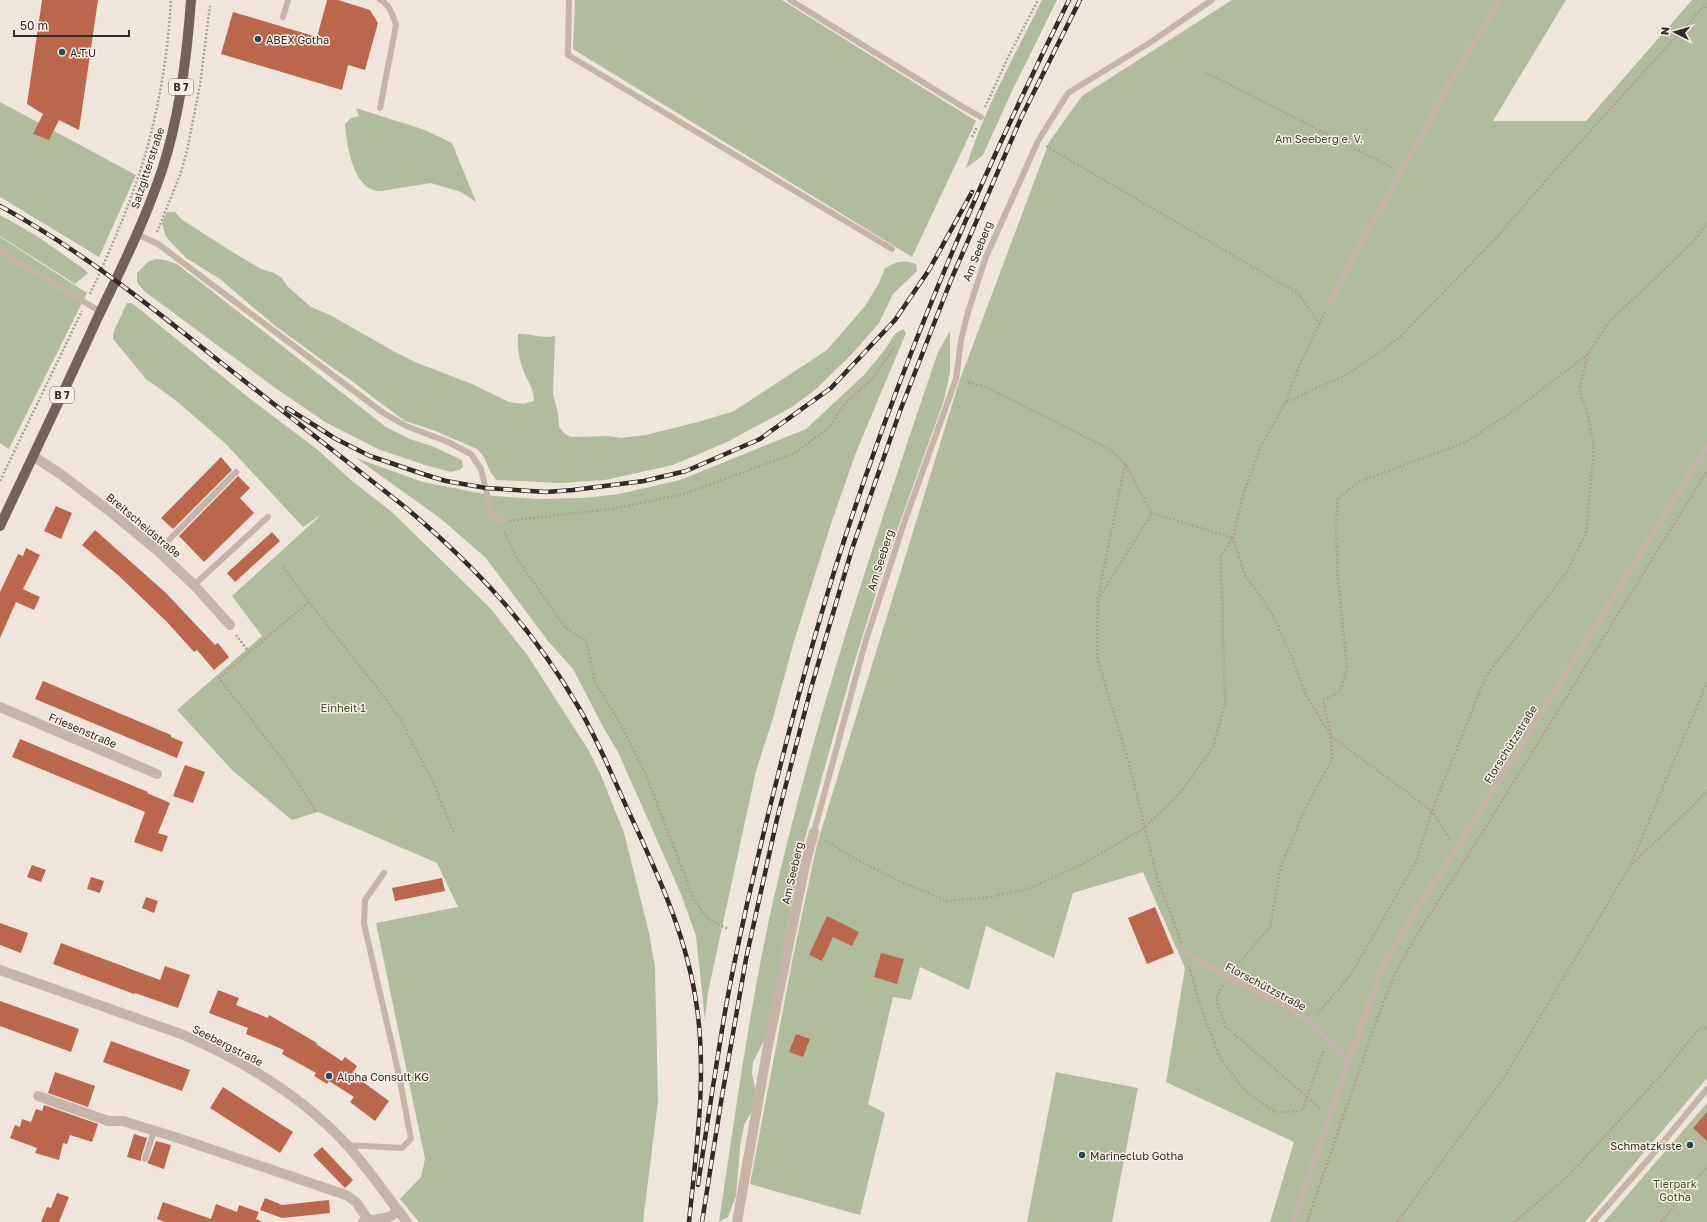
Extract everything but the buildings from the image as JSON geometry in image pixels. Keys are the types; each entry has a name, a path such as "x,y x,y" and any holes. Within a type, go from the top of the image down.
{"main road":[{"name":"Salzgitterstraße","path":"33,456 101,312 136,234 156,184 170,142 183,74 191,0"},
{"name":"B 7","path":"0,526 33,456"}],"street":[{"name":"Breitscheidstraße","path":"33,456 62,475 158,551 194,585 230,625"},
{"name":"Friesenstraße","path":"0,707 157,774"},
{"name":"Am Seeberg","path":"737,1222 769,1044 805,865 814,832"},
{"name":"Seebergstraße","path":"0,970 139,1018 205,1044 264,1077 294,1097 323,1121 348,1145 407,1222"},
{"path":"38,1096 108,1121 123,1121 346,1195 356,1202 366,1221 389,1217 399,1211"}],"lane":[{"path":"283,17 288,0"},
{"path":"380,0 383,1 392,13 396,25 380,108"},
{"path":"569,0 568,55 892,249"},
{"path":"790,0 963,108 981,117"},
{"name":"Am Seeberg","path":"814,832 865,643 904,523 956,379 961,340 968,312 986,257 1038,141 1068,93 1151,42 1212,0"},
{"path":"1329,304 1357,250 1446,89 1500,0"},
{"path":"136,234 158,244 382,412 406,426 448,442 471,454 481,469 491,512 500,522"},
{"path":"0,251 101,312"},
{"name":"Florschützstraße","path":"1293,1222 1384,965 1412,916 1456,850 1707,447"},
{"path":"158,551 236,472"},
{"path":"194,585 268,517"},
{"path":"348,1145 402,1148 411,1139 399,1075 364,924 365,900 384,873"},
{"name":"Florschützstraße","path":"1185,952 1227,977 1287,1007 1310,1021 1349,1062"},
{"path":"1593,1222 1654,1153 1707,1089"},
{"path":"145,1159 154,1131"}],"path":[{"path":"0,481 86,302 124,215 143,162 156,113 164,69 171,0"},
{"path":"972,137 1010,53 1038,0"},
{"path":"1285,402 1348,374 1398,339 1498,236 1553,172 1707,3"},
{"path":"1204,72 1401,172"},
{"path":"1038,141 1299,294 1319,324"},
{"path":"1310,1021 1350,976 1416,862 1432,811 1486,676 1566,573 1586,533 1594,448 1588,415 1578,391 1588,354 1608,323 1695,240 1707,223"},
{"path":"814,832 850,856 897,880 947,901 985,898 1028,889 1081,865 1144,828 1180,793 1213,747 1225,704 1221,555 1233,538 1243,495 1260,448 1285,402 1302,360 1329,304"},
{"path":"728,929 709,919 696,902 646,775 621,725 595,682 586,641 565,627 517,559 500,522 617,508 684,494 795,453 828,428 845,404 873,378 895,346"},
{"path":"1330,1116 1226,1027 1216,999 1227,977 1270,927 1281,866 1306,807 1332,758 1330,736 1323,700 1340,692 1347,668 1337,568 1336,522 1338,498 1358,482 1466,442 1519,407 1588,354"},
{"path":"956,379 986,387 1109,449 1125,464 1152,513 1233,538"},
{"path":"1125,464 1098,598 1097,657 1129,763 1157,878 1185,952 1199,1002 1220,1058 1246,1092 1275,1112 1302,1111 1327,1039"},
{"path":"1307,1222 1377,1019 1396,971 1424,923 1707,471"},
{"path":"1098,598 1152,513"},
{"path":"1233,538 1245,575 1272,613 1290,653 1307,697 1330,736 1432,811 1456,850"},
{"path":"283,567 386,699 400,720 433,782 454,833"},
{"path":"309,602 219,678 286,764 316,811"},
{"path":"230,625 249,652"},
{"path":"1397,1222 1503,1079 1630,866 1707,682"},
{"path":"1630,866 1695,804 1707,790"},
{"path":"1516,1222 1570,1174 1662,1074 1700,1029 1707,1027"},
{"path":"1661,1222 1707,1166"}],"green space":[{"path":"575,0 782,0 976,121 912,257 573,49"},
{"path":"1042,0 1057,0 1012,91 983,155 966,168 973,146 991,103"},
{"name":"Am Seeberg e. V.","path":"1232,0 1566,0 1493,121 1586,121 1692,0 1707,0 1707,1078 1585,1222 1270,1222 1294,1142 1166,1082 1185,968 1143,872 1073,893 1054,958 986,926 969,990 920,967 911,1000 893,997 868,1104 885,1113 860,1215 750,1184 793,957 817,844 959,382 1049,142 1082,96"},
{"path":"0,102 136,175 99,257 0,197"},
{"path":"356,108 425,130 452,143 476,202 461,192 431,183 381,191 371,189 364,184 353,166 345,124 351,118 359,116"},
{"path":"167,212 175,212 181,219 234,253 261,269 274,273 282,278 287,286 311,307 330,315 415,362 472,384 509,402 523,404 534,401 532,389 524,372 520,358 518,334 545,337 555,336 553,394 558,413 559,427 565,434 571,437 609,436 621,438 646,435 734,411 827,350 865,306 879,283 885,268 903,261 916,264 917,271 893,294 879,323 853,353 815,390 792,407 727,442 673,465 605,480 560,483 496,480 484,457 477,449 433,430 405,421 274,325 220,279 186,258 166,237 162,223"},
{"path":"0,215 37,236 88,273 75,284 0,236"},
{"path":"0,237 87,293 9,449 0,443"},
{"path":"157,259 177,264 386,427 410,439 432,446 462,460 463,467 459,470 451,472 428,466 380,450 325,422 274,387 144,291 137,282 137,273 149,261"},
{"name":"Einheit 1","path":"127,303 132,303 249,398 318,450 352,481 392,512 490,608 528,656 589,751 600,773 624,833 649,933 655,967 658,1101 643,1222 419,1222 400,1199 421,1177 425,1159 376,923 458,907 437,863 318,812 292,820 233,771 177,710 262,636 232,596 322,514 303,527 225,443 174,399 146,379 113,339 114,331"},
{"path":"903,329 906,333 855,455 831,524 794,641 773,718 756,771 708,992 705,1020 696,936 681,894 618,752 573,669 548,641 486,558 440,518 356,458 423,482 494,496 538,499 583,498 619,494 680,480 806,429 864,375 883,352 895,334"},
{"path":"950,331 950,372 944,400 885,564 852,670 804,842 766,1037 753,1062 752,1074 756,1092 752,1111 744,1125 740,1147 736,1196 728,1217 719,1222 756,984 772,906 807,766 848,627 892,489 938,352"},
{"name":"Marineclub Gotha","path":"1056,1072 1138,1088 1112,1222 1027,1222"},
{"name":"Tierpark Gotha","path":"1707,1103 1707,1222 1604,1222"}],"railway":[{"path":"698,1185 726,1006 744,916 794,711 834,571 866,474 918,336 1005,133 1069,0"},
{"path":"702,1222 746,959 777,819 811,688 852,549 900,411 951,280 1021,118 1080,0"},
{"path":"287,408 336,439 370,456 446,481 486,488 546,492 573,490 644,481 686,471 760,439 831,388 895,320 929,270 972,192"},
{"path":"0,206 58,240 113,279 405,507 456,552 501,600 542,651 561,679 594,736 663,889 680,935 693,983 700,1035 701,1088 689,1222"}],"place":[{"name":"ABEX Gotha","path":"258,39"},
{"name":"A.T.U","path":"62,52"},
{"name":"Alpha Consult KG","path":"329,1076"},
{"name":"Schmatzkiste","path":"1690,1145"},
{"name":"Marineclub Gotha","path":"1082,1155"}]}
